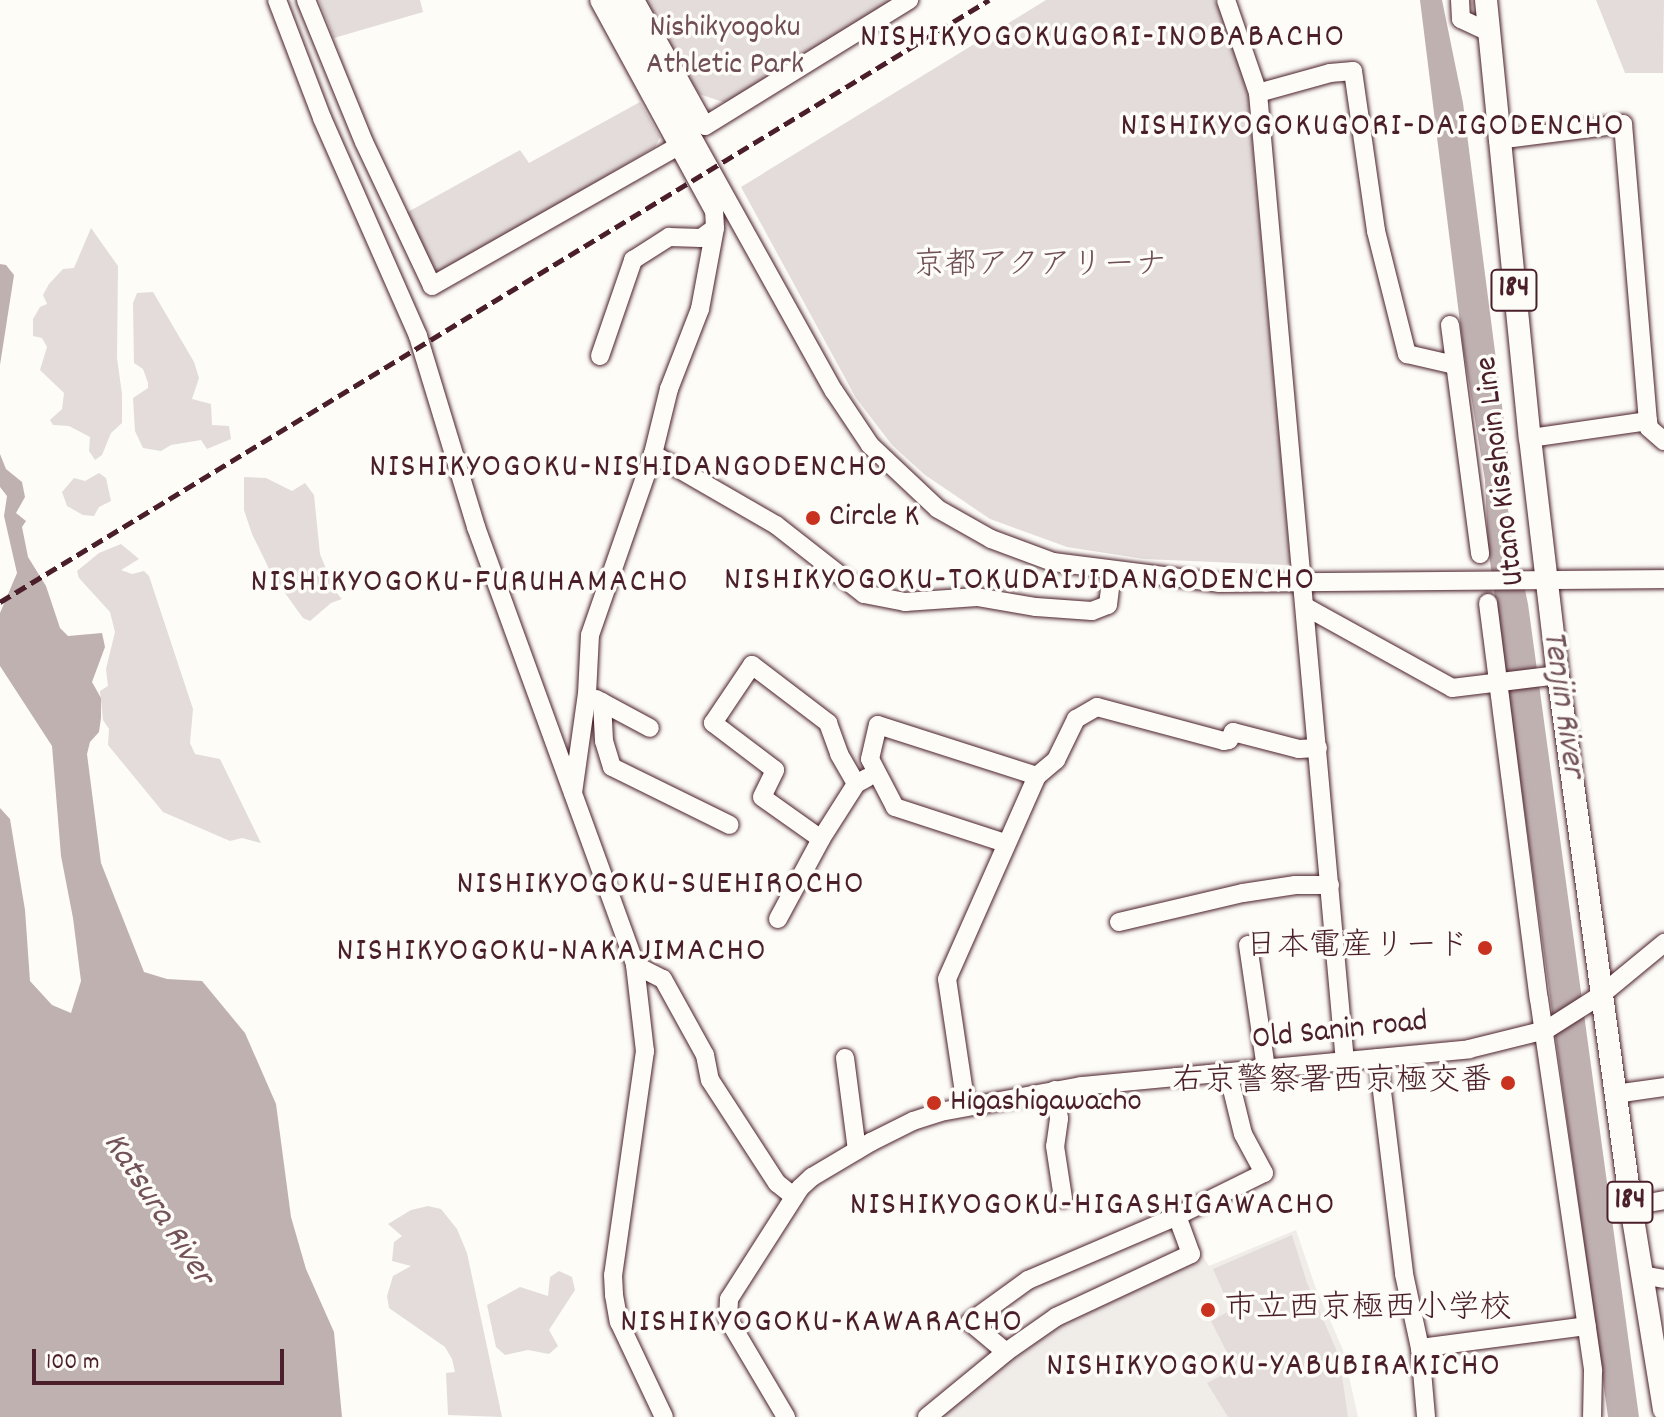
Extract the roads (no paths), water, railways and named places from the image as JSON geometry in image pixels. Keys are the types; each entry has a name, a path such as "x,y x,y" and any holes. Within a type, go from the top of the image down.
{"main road":[{"name":"Utano Kisshoin Line","path":"1486,0 1530,438 1550,677 1596,998 1615,1094 1631,1206 1653,1277 1664,1409"}],"street":[{"path":"277,0 327,131 418,336 476,527 635,965 645,1051 613,1275 614,1295 619,1322 664,1417"},
{"path":"306,0 364,142 432,286 678,146"},
{"path":"599,0 714,211 715,228 700,309 669,389 653,454 590,635 594,698 612,767 644,779 730,825"},
{"path":"616,0 834,391 870,445 938,509 991,539 1053,562 1112,572 1219,583 1664,579"},
{"path":"635,0 705,126 909,0"},
{"path":"1226,0 1258,93 1345,1062"},
{"path":"1460,0 1461,19 1487,31"},
{"path":"1258,93 1330,73 1353,71 1376,231 1407,354 1455,365"},
{"path":"1498,140 1623,124 1648,421 1649,428 1664,441"},
{"path":"600,356 633,260 669,237 701,238 715,228"},
{"path":"1450,325 1480,554"},
{"path":"1530,438 1648,421"},
{"path":"653,454 776,525 864,594 905,602 977,597 1036,607 1092,611 1108,605 1112,572"},
{"path":"1488,603 1593,1371 1592,1417"},
{"path":"1306,607 1452,688 1550,677"},
{"path":"821,839 762,797 775,770 713,723 752,665 828,723 839,754 856,784"},
{"path":"573,793 594,698"},
{"path":"594,698 650,728"},
{"path":"966,1106 947,979 1037,776 1056,760 1076,719 1097,707 1224,741 1229,740 1233,732 1299,749 1318,748"},
{"path":"1005,843 895,807 870,759 878,725 1037,776"},
{"path":"778,919 821,839 856,784 877,772"},
{"path":"1119,922 1243,893 1295,885 1330,885"},
{"name":"Old Sanin road","path":"786,1417 728,1319 727,1308 733,1291 794,1197 812,1177 857,1150 913,1121 966,1106 1055,1090 1469,1049 1547,1030 1596,998 1664,943"},
{"path":"1248,945 1266,1069"},
{"path":"635,965 663,979 705,1055 710,1080 777,1183 794,1197"},
{"path":"845,1058 857,1150"},
{"path":"1378,1058 1404,1274 1420,1348 1426,1417"},
{"path":"1006,1352 970,1322 1028,1280 1177,1216 1264,1173 1243,1134 1228,1073"},
{"path":"1615,1094 1664,1087"},
{"path":"1055,1090 1059,1119 1055,1146 1063,1198"},
{"path":"1631,1206 1664,1200"},
{"path":"927,1417 1006,1352 1056,1317 1191,1254 1177,1216"},
{"path":"1420,1348 1587,1326"}],"water":[{"path":"1420,0 1442,0 1463,103 1512,484 1507,505 1528,604 1639,1417 1608,1417 1488,547 1485,480 1463,347"},
{"path":"0,264 6,265 14,275 0,365"},
{"name":"Katsura River","path":"0,454 6,469 22,482 25,497 16,513 26,521 22,527 28,557 46,586 60,628 68,636 102,633 105,647 92,682 101,698 101,718 99,732 90,742 87,754 101,863 144,972 167,979 202,981 245,1033 276,1104 291,1217 306,1269 334,1332 342,1417 0,1417 0,808 10,819 25,910 30,981 52,1005 71,1013 81,981 61,856 52,746 0,666 0,613 17,573 4,516 7,496 0,487"}],"railway":[{"path":"0,602 989,0"}],"place":[{"name":"Circle K","path":"813,518"},
{"name":"日本電産リード","path":"1485,948"},
{"name":"右京警察署西京極交番","path":"1508,1083"},
{"name":"Higashigawacho","path":"934,1103"},
{"name":"市立西京極西小学校","path":"1208,1310"}],"district":[{"name":"NISHIKYOGOKUGORI-INOBABACHO","path":"1103,39"},
{"name":"NISHIKYOGOKUGORI-DAIGODENCHO","path":"1373,128"},
{"name":"NISHIKYOGOKU-NISHIDANGODENCHO","path":"629,469"},
{"name":"NISHIKYOGOKU-TOKUDAIJIDANGODENCHO","path":"1020,582"},
{"name":"NISHIKYOGOKU-FURUHAMACHO","path":"470,584"},
{"name":"NISHIKYOGOKU-SUEHIROCHO","path":"661,886"},
{"name":"NISHIKYOGOKU-NAKAJIMACHO","path":"552,953"},
{"name":"NISHIKYOGOKU-HIGASHIGAWACHO","path":"1093,1207"},
{"name":"NISHIKYOGOKU-KAWARACHO","path":"822,1324"},
{"name":"NISHIKYOGOKU-YABUBIRAKICHO","path":"1274,1368"}],"park label":[{"name":"Nishikyogoku Athletic Park","path":"725,48"},
{"name":"京都アクアリーナ","path":"1040,267"}],"water label":[{"name":"Tenjin River","path":"1562,704"}]}
